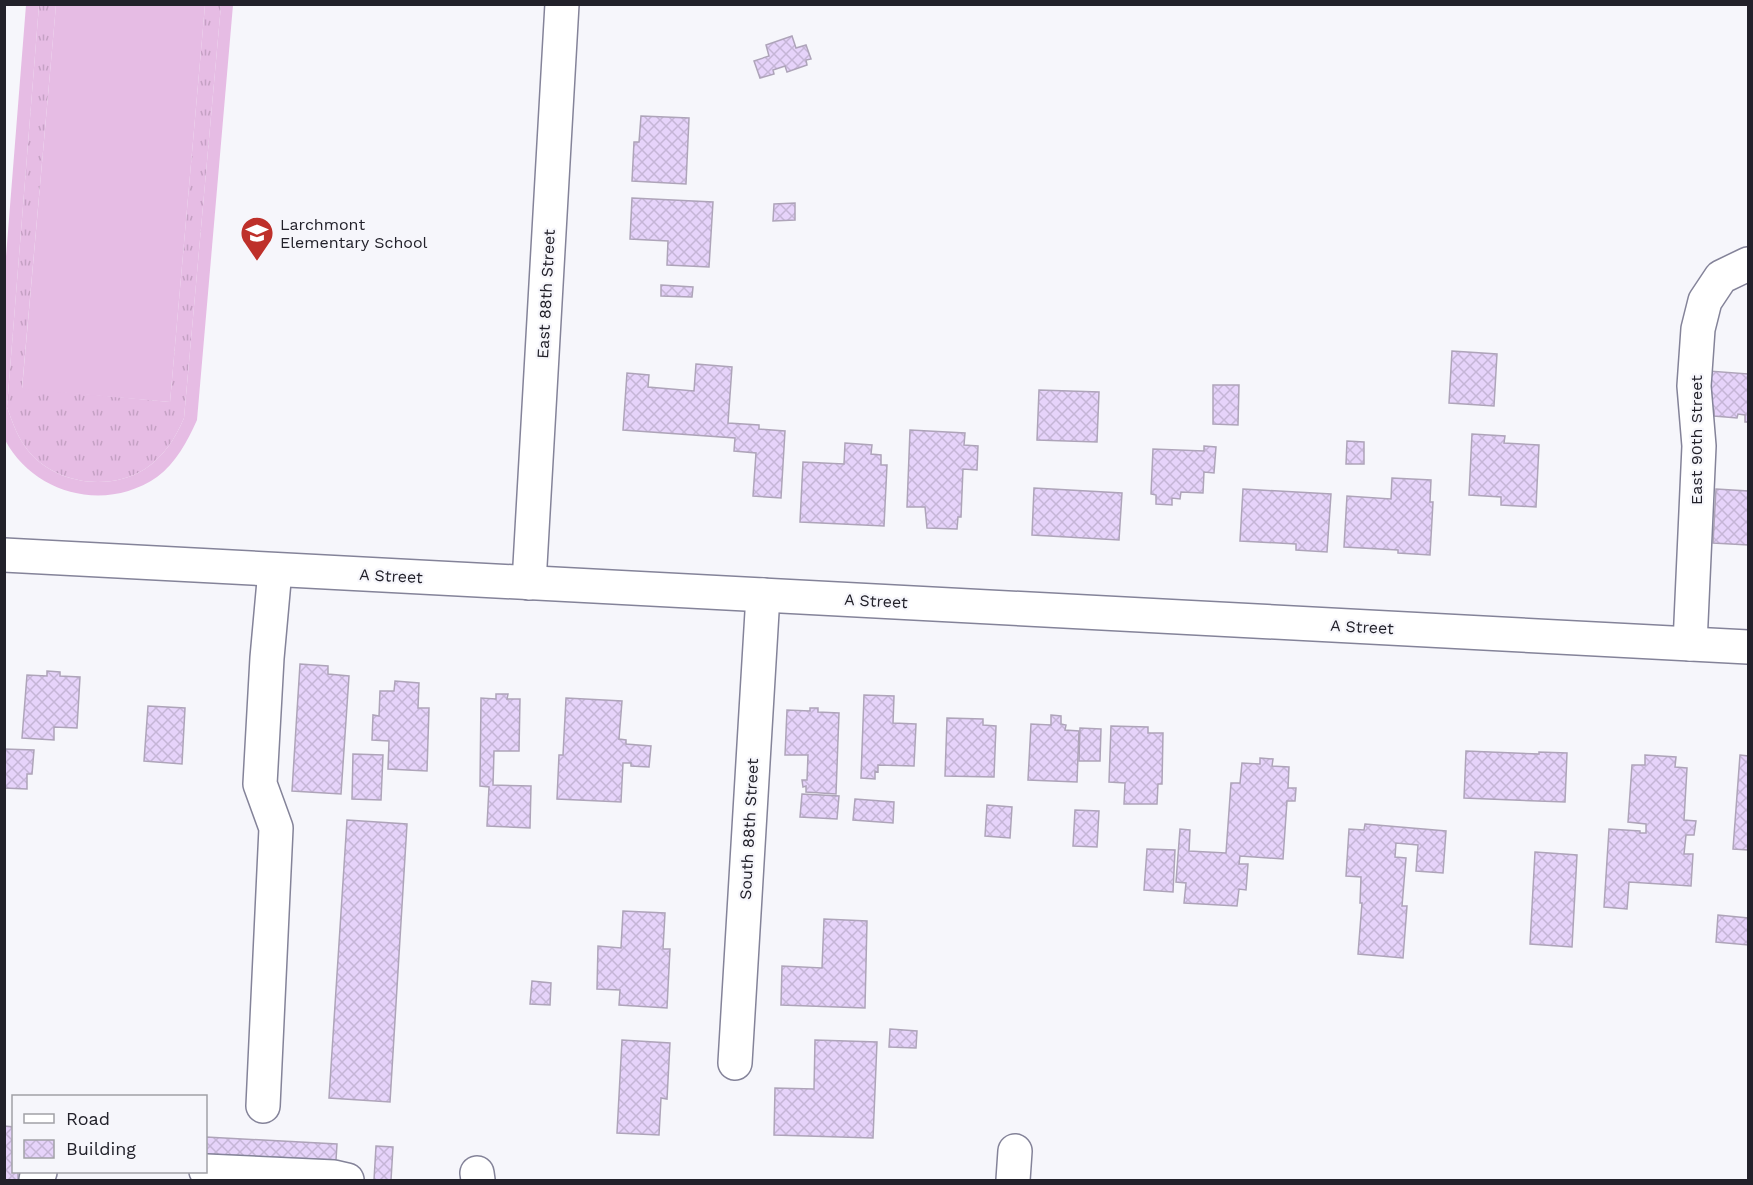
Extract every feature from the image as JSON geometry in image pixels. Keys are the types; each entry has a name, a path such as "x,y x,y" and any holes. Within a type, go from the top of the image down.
{"street":[{"name":"East 88th Street","path":"529,583 562,4"},
{"name":"East 90th Street","path":"1690,644 1699,446 1694,386 1698,329 1705,301 1735,270"},
{"name":"A Street","path":"4,555 1749,647"},
{"path":"263,1106 276,828 260,784 267,658 275,570"},
{"name":"South 88th Street","path":"735,1063 763,595"},
{"path":"207,1171 334,1177 347,1180"}],"green space":[{"path":"26,5 39,5 7,407 14,427 24,445 35,458 63,476 97,482 114,481 145,469 168,446 184,418 221,5 233,5 197,420 180,452 164,471 137,488 115,494 94,495 72,492 52,485 34,474 18,459 5,440 5,269"},
{"path":"39,5 56,5 22,388 170,402 205,5 221,5 184,418 168,446 152,464 130,476 114,481 80,480 63,476 48,468 24,445 7,407"},
{"path":"56,5 205,5 170,402 22,389"}],"building":[{"path":"792,36 796,48 806,45 811,59 806,60 807,65 787,72 785,66 773,70 774,74 760,78 754,61 769,56 766,45"},
{"path":"641,116 689,118 686,184 632,181 634,142 639,142"},
{"path":"632,198 713,202 709,267 667,265 668,241 630,239"},
{"path":"795,203 795,220 773,221 774,204"},
{"path":"661,285 693,287 692,297 661,296"},
{"path":"1452,351 1497,354 1494,406 1449,403"},
{"path":"696,364 732,367 728,423 759,425 759,429 785,431 781,498 753,496 756,453 734,451 735,438 623,430 627,373 649,375 648,387 694,391"},
{"path":"1709,371 1748,374 1748,422 1745,422 1745,415 1738,414 1737,418 1714,416 1714,411 1706,411"},
{"path":"1213,385 1239,385 1238,425 1213,424"},
{"path":"1039,390 1099,392 1097,442 1037,440"},
{"path":"910,430 965,433 964,445 978,446 977,470 963,469 961,517 958,517 957,529 927,528 925,507 907,507"},
{"path":"1472,434 1505,436 1504,443 1539,445 1536,507 1501,505 1501,497 1469,495"},
{"path":"1347,441 1364,442 1364,464 1346,464"},
{"path":"845,443 872,445 871,454 881,455 881,465 887,465 884,526 800,522 803,462 844,464"},
{"path":"1204,446 1216,447 1214,473 1204,472 1203,493 1181,492 1180,499 1172,498 1172,505 1156,504 1156,495 1151,494 1153,449 1204,451"},
{"path":"1392,478 1431,480 1430,502 1433,502 1430,555 1398,553 1398,550 1344,547 1347,496 1391,499"},
{"path":"1034,488 1122,493 1119,540 1032,535"},
{"path":"1243,489 1331,494 1327,552 1296,550 1296,544 1240,541"},
{"path":"1716,489 1748,491 1748,545 1713,543"},
{"path":"300,664 328,666 328,674 349,676 341,794 292,791"},
{"path":"47,671 60,672 60,676 80,677 77,728 54,727 54,740 22,738 27,675 47,676"},
{"path":"395,681 419,683 418,708 429,708 427,771 388,769 389,741 372,740 373,715 379,716 380,691 394,691"},
{"path":"496,694 508,694 507,699 520,699 519,751 494,751 493,785 531,786 530,828 487,826 489,787 480,786 481,698 496,699"},
{"path":"864,695 894,696 893,723 916,724 914,766 878,765 875,779 861,778"},
{"path":"566,698 622,701 619,739 626,740 626,744 651,746 649,767 623,763 621,802 557,799 559,755 563,755"},
{"path":"148,706 185,708 182,764 144,761"},
{"path":"810,708 818,708 818,712 839,713 836,794 806,792 806,786 803,787 802,780 807,780 808,755 785,755 787,710 810,711"},
{"path":"1051,715 1061,716 1061,724 1066,725 1065,730 1079,731 1077,782 1028,780 1031,724 1051,725"},
{"path":"947,718 983,719 983,725 996,726 994,777 945,776"},
{"path":"1111,726 1148,727 1148,733 1163,733 1162,784 1158,784 1157,804 1124,804 1125,783 1109,782"},
{"path":"1080,728 1101,729 1100,761 1079,761"},
{"path":"4,749 34,750 32,774 27,774 27,789 4,788"},
{"path":"1466,751 1567,753 1565,802 1464,798"},
{"path":"353,754 383,755 381,800 352,799"},
{"path":"1645,755 1676,757 1675,767 1687,768 1684,820 1696,821 1694,835 1686,835 1684,854 1693,854 1691,886 1629,882 1627,909 1604,907 1609,829 1646,833 1646,824 1628,822 1632,765 1645,765"},
{"path":"1740,755 1748,756 1748,850 1733,849"},
{"path":"1260,758 1273,759 1272,766 1289,767 1288,788 1296,788 1295,801 1287,801 1283,859 1240,856 1239,864 1248,864 1246,890 1239,889 1237,906 1184,903 1186,883 1176,882 1180,829 1190,830 1189,851 1226,853 1231,783 1240,783 1242,763 1260,764"},
{"path":"802,794 839,796 837,819 800,817"},
{"path":"855,799 894,802 893,823 853,820"},
{"path":"987,805 1012,807 1010,838 985,836"},
{"path":"1075,810 1099,811 1097,847 1073,846"},
{"path":"347,820 407,824 390,1102 329,1098"},
{"path":"1365,824 1446,831 1443,873 1416,871 1418,845 1396,843 1395,857 1406,858 1402,906 1407,906 1403,958 1358,954 1362,903 1360,903 1361,877 1346,876 1349,829 1364,830"},
{"path":"1147,849 1175,850 1173,892 1144,890"},
{"path":"1535,852 1577,855 1572,947 1530,944"},
{"path":"623,911 665,913 663,949 670,949 667,1008 619,1005 620,990 597,989 598,946 621,948"},
{"path":"1718,915 1748,918 1748,945 1716,942"},
{"path":"824,919 867,921 865,1008 781,1005 782,966 822,968"},
{"path":"532,981 551,983 550,1005 530,1004"},
{"path":"890,1029 917,1031 916,1048 889,1047"},
{"path":"622,1040 670,1043 667,1099 661,1098 659,1135 617,1133"},
{"path":"815,1040 877,1042 873,1138 774,1135 775,1088 814,1089"},
{"path":"4,1126 12,1127 12,1173 18,1173 18,1180 4,1180"},
{"path":"207,1137 337,1144 336,1160 207,1154"},
{"path":"376,1146 393,1147 391,1180 374,1180"}],"place":[{"name":"Larchmont Elementary School","path":"257,262"}]}
